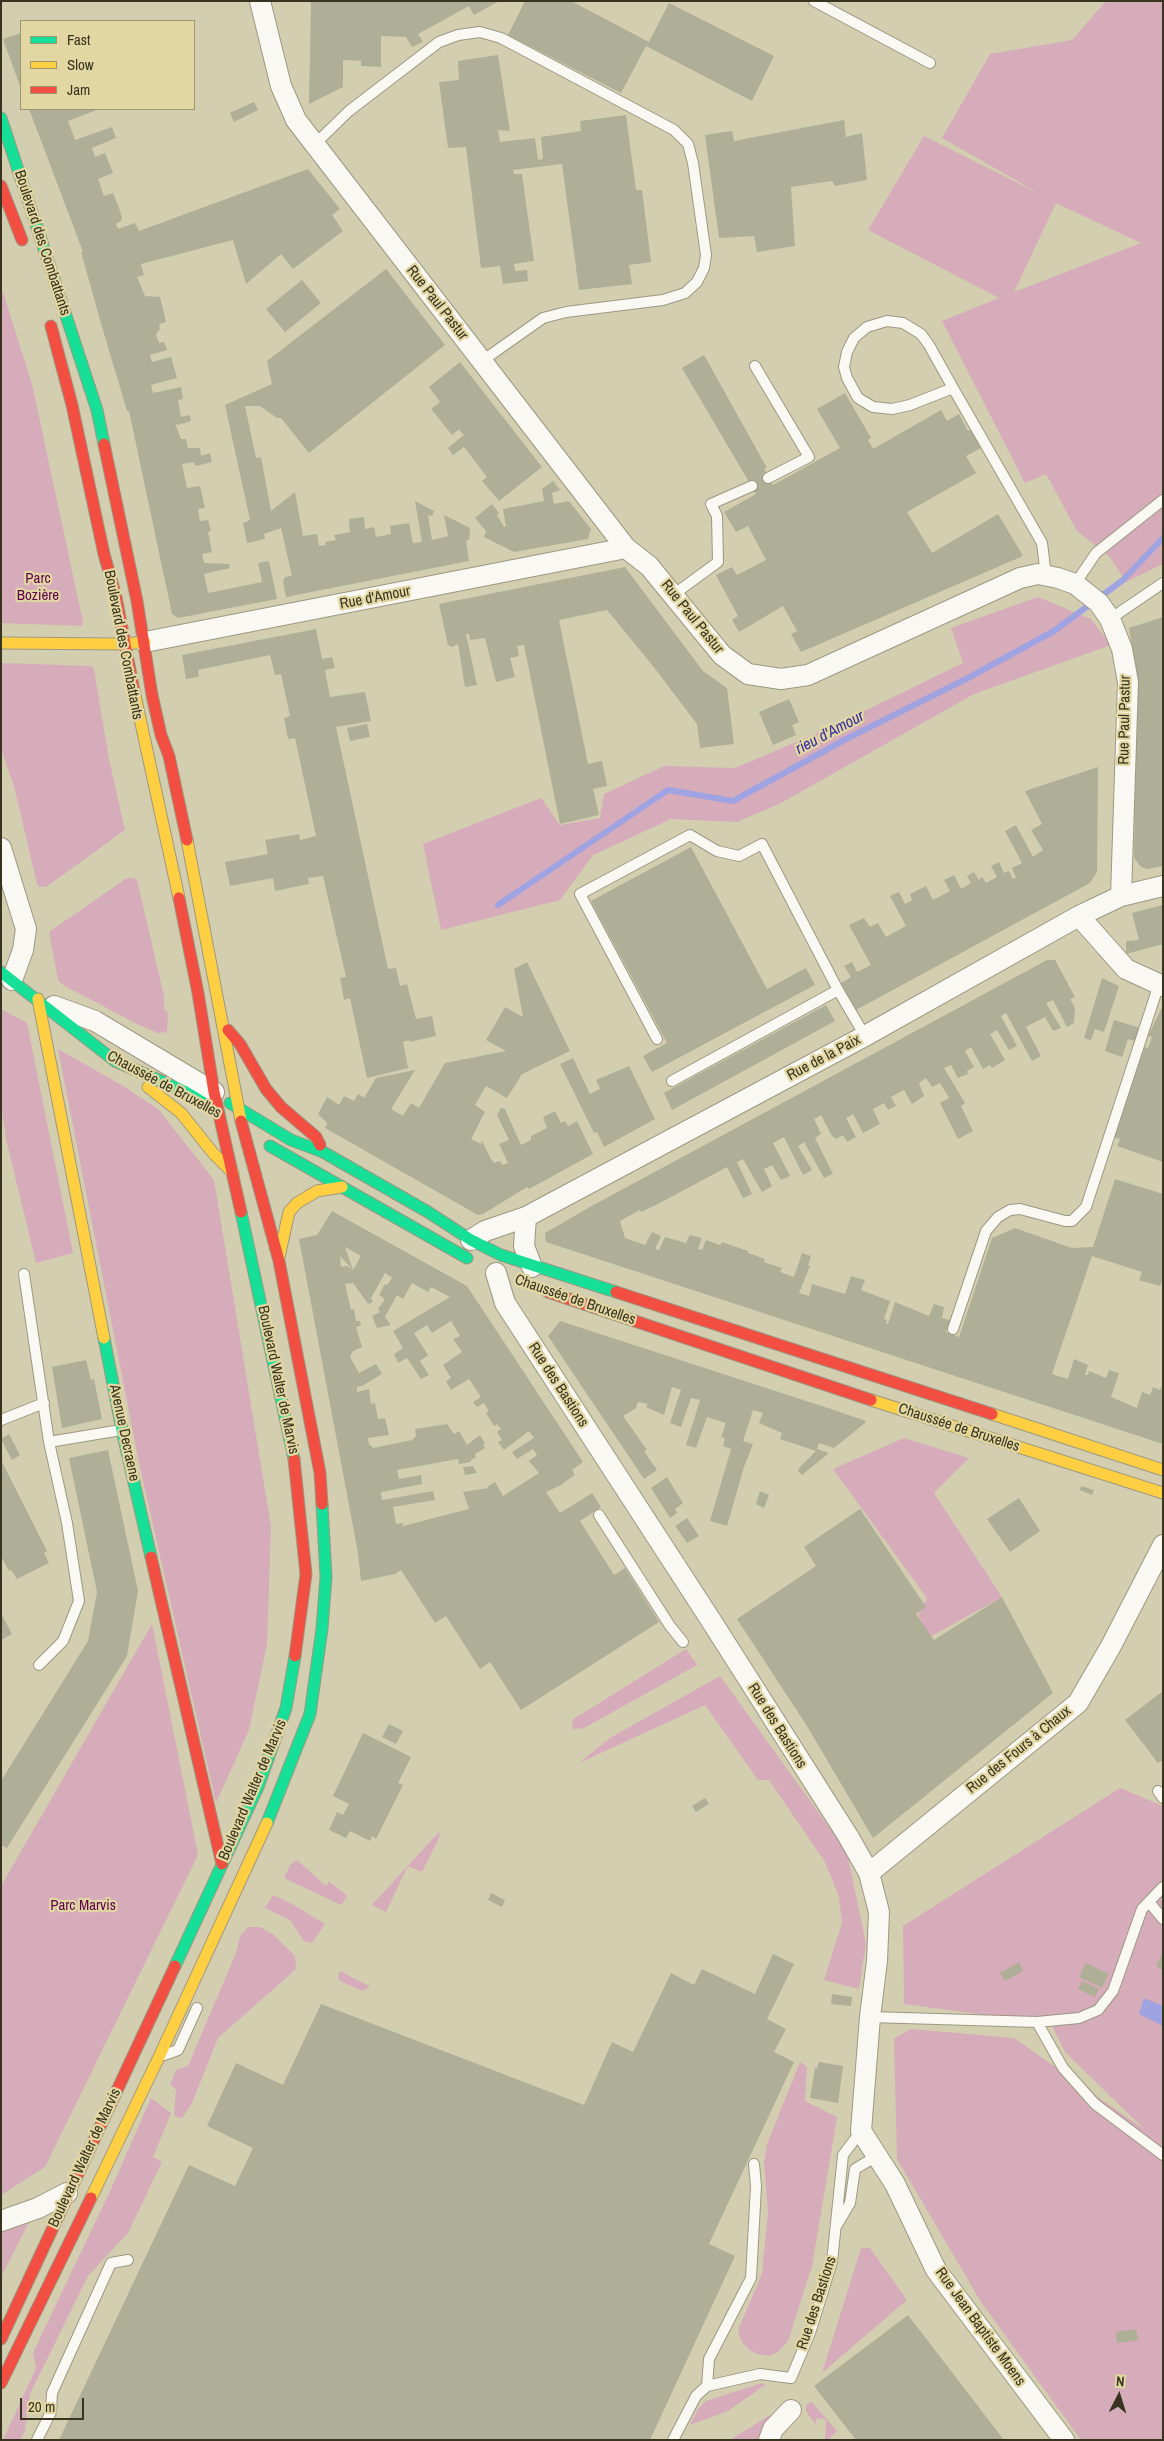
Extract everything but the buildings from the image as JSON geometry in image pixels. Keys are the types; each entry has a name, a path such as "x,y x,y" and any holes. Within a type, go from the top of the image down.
{"main road":[{"name":"Boulevard des Combattants","path":"1,118 97,410 145,642 152,695 161,736 169,756 224,1025 238,1108"},
{"name":"Boulevard des Combattants","path":"1,186 25,249"},
{"name":"Boulevard des Combattants","path":"47,313 72,405 104,554 116,597 141,736 160,804 198,993 219,1112"},
{"name":"Rue d'Amour","path":"1,643 124,644 145,642"},
{"name":"Chaussée de Bruxelles","path":"4,975 38,999 115,1062 184,1092 219,1112 242,1129 342,1188 474,1262"},
{"name":"Avenue Decraene","path":"38,999 122,1430 222,1864"},
{"path":"224,1025 240,1044 266,1089 281,1107 316,1137 323,1152"},
{"path":"115,1062 181,1113 233,1173"},
{"name":"Chaussée de Bruxelles","path":"214,1092 291,1140 323,1152 500,1255 1163,1470"},
{"name":"Boulevard Walter de Marvis","path":"1,2383 159,2057 271,1814 310,1714 322,1629 326,1577 320,1473 279,1261 242,1129 238,1108"},
{"name":"Boulevard Walter de Marvis","path":"1,2339 67,2193 136,2051 258,1787 286,1708 300,1626 306,1574 295,1463 267,1322 219,1112"},
{"path":"279,1261 283,1232 289,1212 297,1203 317,1191 342,1188"},
{"name":"Chaussée de Bruxelles","path":"540,1289 841,1390 1163,1493"}],"street":[{"name":"Rue Paul Pastur","path":"260,1 284,94 293,114 314,144 626,548 649,566 722,655 748,674 781,679 808,675 1020,578 1038,574 1046,576 1094,600 1122,648 1128,682 1121,896"},
{"name":"Rue d'Amour","path":"145,642 626,548"},
{"path":"1,848 26,929 22,950 4,975"},
{"name":"Rue de la Paix","path":"472,1240 485,1231 526,1217 865,1036 1079,916 1121,896 1163,886"},
{"path":"1079,916 1126,969 1161,985"},
{"name":"Chaussée de Bruxelles","path":"38,999 95,1021 214,1092"},
{"path":"526,1217 524,1246 532,1266"},
{"name":"Rue des Bastions","path":"500,1274 505,1303 712,1622 848,1836 868,1873 879,1912 878,1961 870,2017 861,2131"},
{"name":"Rue des Fours à Chaux","path":"868,1873 1078,1703 1111,1646 1163,1545"},
{"name":"Rue Jean Baptiste Moens","path":"861,2131 895,2184 936,2270 1064,2440"},
{"path":"1,2221 38,2208 67,2193"},
{"path":"769,2440 773,2429 791,2410"}],"lane":[{"path":"814,1 930,62"},
{"path":"314,144 348,112 439,42 458,35 480,32 501,38 674,130 688,144 694,163 706,255 704,268 697,282 685,293 663,300 566,312 543,318 482,361"},
{"path":"953,388 910,405 892,409 872,407 858,398 847,378 844,368 847,352 854,338 867,327 886,321 903,323 921,334 953,388 1042,543 1046,576"},
{"path":"755,366 809,458 768,478"},
{"path":"673,595 718,562 717,516 711,504 752,486"},
{"path":"1163,500 1096,553 1094,600 1163,583"},
{"path":"657,1039 580,894 690,835 717,852 739,856 762,844 838,990 865,1036"},
{"path":"953,1329 986,1231 998,1217 1010,1210 1020,1209 1065,1221 1072,1221 1086,1207 1161,985"},
{"path":"672,1080 838,990"},
{"path":"24,1274 49,1442 67,1524 79,1601 63,1641 39,1665"},
{"path":"1,1420 44,1403"},
{"path":"49,1442 122,1430"},
{"path":"599,1515 670,1626 683,1642"},
{"path":"870,2017 1037,2022 1078,2018 1098,2010 1113,1991 1142,1910 1163,1887"},
{"path":"1149,1902 1163,1920"},
{"path":"218,1928 224,1946"},
{"path":"159,2057 178,2050 201,1998"},
{"path":"1037,2022 1063,2068 1095,2104 1163,2155"},
{"name":"Rue des Bastions","path":"707,2386 760,2374 791,2378 810,2333 832,2262 843,2155 861,2131"},
{"name":"Rue des Bastions","path":"837,2226 850,2204 855,2169 876,2156"},
{"path":"673,2440 696,2396 707,2386 709,2359 751,2278 756,2186 754,2164"},
{"path":"37,2440 52,2412 52,2393 111,2263 128,2260"}],"green space":[{"path":"1106,1 1163,1 1163,564 1126,582 1110,557 1077,531 1046,474 1025,483 942,321 999,298 868,230 924,136 1042,195 942,138 990,54 1072,40","holes":["1056,203 1141,243 1014,292"]},
{"name":"Parc Bozière","path":"1,286 32,384 83,622 82,626 1,623"},
{"path":"1038,597 1091,619 1111,645 974,694 781,803 737,822 671,819 593,855 560,900 441,930 423,844 541,798 560,825 600,818 604,794 664,766 735,768 838,724 963,663 951,628"},
{"path":"1,663 92,666 94,670 109,759 125,830 46,887 39,887 37,884 14,786 1,749"},
{"path":"127,878 137,880 164,996 164,1009 168,1013 167,1032 158,1033 139,1025 63,985 58,980 49,932"},
{"path":"1,1009 27,1023 73,1253 36,1263 6,1139 1,1105"},
{"path":"58,1049 125,1087 159,1110 214,1180 271,1526 267,1644 249,1730 216,1803 139,1463"},
{"path":"904,1438 969,1458 934,1493 1002,1597 930,1637 918,1615 927,1598 833,1469"},
{"name":"Parc Marvis","path":"152,1624 198,1855 45,2167 1,2195 1,1886"},
{"path":"686,1649 697,1665 584,1728 573,1729 572,1720"},
{"path":"720,1676 847,1852 866,1944 859,1989 824,1980 842,1923 839,1897 825,1862 769,1780 758,1780 705,1705 579,1763 610,1738"},
{"path":"1120,1788 1163,1806 1163,2440 1081,2440 981,2302 897,2159 894,2039 910,2029 1014,2038 1145,2130 1065,2052 1051,2024 904,2004 903,1926"},
{"path":"438,1833 440,1833 439,1838 422,1872 408,1866 386,1912 372,1905"},
{"path":"297,1860 326,1886 329,1881 347,1896 341,1905 284,1878 290,1865"},
{"path":"273,1895 325,1924 312,1943 304,1941 290,1920 265,1908"},
{"path":"248,1927 260,1927 274,1935 295,1956 296,1969 218,2038 192,2103 182,2118 174,2116 176,2089 170,2085 176,2070 188,2066 236,1953 240,1936"},
{"path":"340,1971 370,1986 363,1991 340,1981 338,1977"},
{"path":"800,2062 807,2067 805,2101 837,2117 812,2266 788,2341 779,2351 770,2356 757,2354 748,2349 741,2341 738,2330 762,2274 768,2212 764,2163 767,2144"},
{"path":"151,2098 171,2113 153,2157 162,2162 128,2233 88,2276 30,2394 25,2431 20,2440 3,2440 36,2368 33,2353 112,2187"},
{"path":"31,2218 1,2277 1,2229"},
{"path":"861,2248 870,2248 907,2300 822,2373"},
{"path":"762,2383 765,2385 728,2411 690,2425 698,2409 706,2401"},
{"path":"811,2401 837,2431 828,2440 825,2440 826,2420 817,2418 815,2424 806,2411 806,2406"},
{"path":"770,2415 774,2419 759,2440 730,2440"}],"water":[{"path":"1144,1998 1163,2006 1163,2026 1139,2014"}],"waterway":[{"name":"rieu d'Amour","path":"498,905 668,790 733,801 848,738 968,678 1054,631 1123,580 1163,538"}],"traffic: fast":[{"path":"1,118 97,410 104,444"},
{"path":"1,972 115,1061 184,1091 219,1112"},
{"path":"230,1103 291,1140 323,1152 428,1212 471,1240 501,1255 616,1292"},
{"path":"270,1146 467,1258"},
{"path":"241,1212 294,1459"},
{"path":"104,1338 122,1430 151,1557"},
{"path":"267,1823 310,1714 322,1629 326,1577 322,1504"},
{"path":"175,1966 258,1787 286,1708 295,1656"}],"traffic: slow":[{"path":"1,643 124,644 145,642"},
{"path":"134,691 179,898"},
{"path":"187,840 241,1121"},
{"path":"38,999 104,1338"},
{"path":"148,1087 181,1113 213,1153 233,1173"},
{"path":"279,1257 289,1212 297,1203 317,1191 342,1187"},
{"path":"871,1400 1163,1493"},
{"path":"992,1414 1163,1470"},
{"path":"91,2198 159,2057 267,1823"}],"traffic: jam":[{"path":"1,186 22,240"},
{"path":"51,326 72,405 104,554 116,597 134,691"},
{"path":"104,444 137,601 152,695 161,735 169,756 187,840"},
{"path":"179,898 198,993 214,1092 241,1212"},
{"path":"228,1030 240,1044 266,1089 281,1107 316,1137 320,1145"},
{"path":"241,1121 279,1261 320,1473 322,1504"},
{"path":"548,1292 871,1400"},
{"path":"616,1292 992,1414"},
{"path":"294,1459 306,1574 295,1656"},
{"path":"151,1557 222,1864"},
{"path":"1,2339 175,1966"},
{"path":"1,2383 91,2198"}]}
